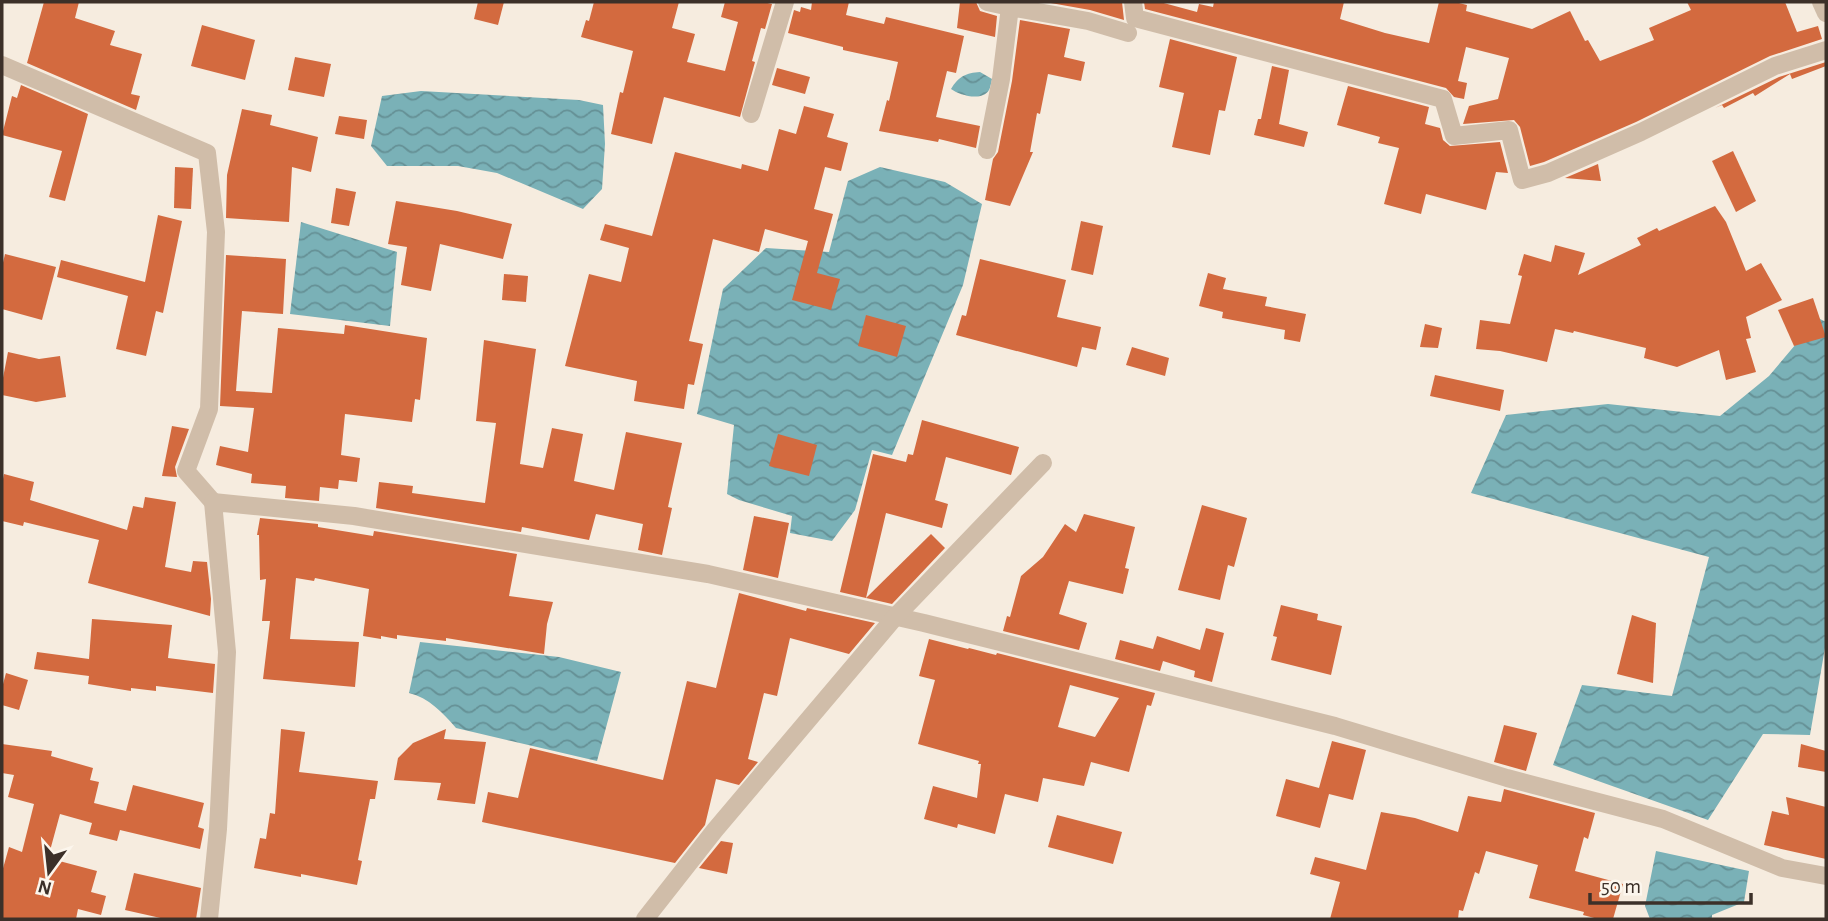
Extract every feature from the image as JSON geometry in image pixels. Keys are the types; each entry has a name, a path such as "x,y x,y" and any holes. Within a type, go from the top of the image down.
{"street":[{"path":"751,114 785,2"},
{"path":"987,2 1011,4 1128,33"},
{"path":"1133,2 1135,18 1443,99 1454,135 1509,130 1522,180 1548,173 1641,132 1775,66 1826,50"},
{"path":"1821,2 1826,13"},
{"path":"987,150 1001,79 1011,4"},
{"path":"2,65 206,153 216,232 209,409 186,471 213,502 227,652 218,829 209,919"},
{"path":"645,919 715,830 896,617 1043,463"},
{"path":"213,502 354,516 695,572 896,617 1103,666 1335,726 1507,778 1663,819 1782,868 1826,876"}],"water":[{"path":"980,72 992,79 986,94 976,97 951,89 963,76"},
{"path":"421,91 579,100 603,105 605,144 602,189 583,209 497,173 458,166 387,166 371,146 382,96"},
{"path":"880,167 945,182 982,204 963,285 892,455 872,450 855,510 832,541 790,533 792,516 727,494 734,425 697,414 723,289 766,248 829,252 848,181"},
{"path":"301,222 397,252 390,326 290,314"},
{"path":"1818,318 1826,322 1826,642 1810,735 1763,734 1708,820 1553,765 1582,685 1672,696 1709,557 1471,493 1506,415 1608,404 1720,416 1769,376"},
{"path":"420,642 559,657 621,672 597,761 456,728 429,702 409,693"},
{"path":"1656,851 1749,871 1744,902 1712,915 1712,919 1650,919 1645,906"}],"building":[{"path":"44,2 79,2 75,18 115,31 110,45 142,54 131,94 140,96 136,110 27,63"},
{"path":"478,2 504,2 498,25 474,19"},
{"path":"594,2 679,2 672,28 695,34 687,62 725,71 738,22 721,17 725,2 772,4 765,29 761,28 740,117 664,97 652,144 611,134 633,51 581,37"},
{"path":"812,2 849,2 846,15 884,24 886,17 964,36 956,73 947,71 936,117 980,126 976,148 939,139 938,142 879,131 898,62 843,50 843,47 788,33 794,10 800,12 801,7 811,10"},
{"path":"960,2 976,2 980,11 997,16 995,37 957,28"},
{"path":"1045,2 1122,2 1124,20 1090,10"},
{"path":"1144,2 1160,2 1197,12 1199,4 1213,7 1214,2 1344,2 1340,19 1429,43 1439,2 1467,5 1466,11 1532,29 1570,11 1585,41 1588,40 1600,61 1654,40 1649,28 1691,10 1687,2 1785,2 1797,32 1818,26 1822,39 1770,56 1636,122 1530,166 1520,127 1514,120 1463,124 1469,106 1498,99 1509,58 1466,47 1458,81 1467,83 1464,99 1454,97 1446,88 1145,9"},
{"path":"1020,20 1070,29 1064,57 1085,62 1081,81 1048,74 1040,114 1037,113 1030,152 1033,152 1010,206 985,200 1012,81"},
{"path":"202,25 255,40 245,80 191,66"},
{"path":"1170,39 1237,57 1225,111 1219,110 1210,155 1172,147 1184,93 1159,87"},
{"path":"295,57 331,64 324,97 288,90"},
{"path":"1826,62 1826,66 1792,79 1790,74 1755,96 1753,93 1724,108 1722,105 1715,108 1779,77"},
{"path":"1272,66 1289,70 1279,124 1308,132 1304,147 1254,135 1258,119 1261,119"},
{"path":"777,68 810,77 805,94 772,85"},
{"path":"21,85 88,114 65,201 49,197 62,151 2,135 12,96 17,98"},
{"path":"1348,86 1429,107 1425,124 1440,128 1443,140 1450,146 1500,142 1508,173 1496,172 1486,210 1426,194 1421,214 1384,204 1399,148 1378,143 1380,137 1337,125"},
{"path":"804,106 834,114 827,137 848,143 841,171 825,167 814,209 833,214 817,273 840,279 831,310 792,300 808,241 765,229 759,252 713,239 689,341 703,344 694,385 688,384 684,409 634,401 637,381 565,366 589,274 621,282 629,248 600,240 605,224 652,236 675,152 741,169 742,164 768,171 779,129 796,134"},
{"path":"242,109 272,115 270,125 318,137 311,172 292,167 289,222 226,218 227,175"},
{"path":"339,116 367,120 364,139 335,134"},
{"path":"1733,151 1756,201 1736,212 1712,161"},
{"path":"1598,164 1601,181 1565,178"},
{"path":"175,167 193,168 191,209 174,208"},
{"path":"336,188 356,192 349,226 331,223"},
{"path":"396,201 512,224 503,259 440,244 431,291 401,285 407,247 388,244"},
{"path":"1715,206 1726,222 1746,271 1761,263 1782,300 1746,317 1751,338 1746,339 1756,372 1726,380 1719,350 1677,367 1644,358 1646,348 1555,329 1547,362 1500,351 1476,349 1480,320 1510,324 1522,276 1518,275 1524,254 1551,262 1555,245 1585,253 1578,275 1641,245 1637,238"},
{"path":"158,215 182,221 163,313 156,311 146,356 116,349 128,296 57,277 61,260 145,282"},
{"path":"1081,221 1103,226 1093,275 1071,270"},
{"path":"5,254 56,267 42,320 2,309 2,267"},
{"path":"226,255 286,259 283,314 242,311 236,391 272,393 278,328 344,334 345,325 427,338 420,400 415,399 412,422 345,414 341,455 360,458 357,482 339,480 338,489 320,487 319,501 285,498 286,486 251,483 252,474 216,465 220,446 248,452 254,408 220,406"},
{"path":"980,259 1066,280 1057,317 1101,327 1096,350 1082,347 1077,367 956,335 962,315 966,316"},
{"path":"1208,273 1226,278 1223,289 1267,297 1265,306 1306,314 1300,342 1284,339 1285,330 1222,318 1223,312 1199,306"},
{"path":"504,274 528,276 526,302 502,300"},
{"path":"1813,298 1826,337 1794,346 1778,310"},
{"path":"866,315 906,326 897,357 858,346"},
{"path":"1425,324 1442,328 1438,348 1420,347"},
{"path":"484,340 536,349 520,464 543,468 552,428 583,434 574,481 614,490 626,432 682,443 668,507 672,508 662,555 638,550 643,524 596,514 589,540 522,527 521,532 376,508 379,482 413,486 412,493 485,503 496,423 476,421"},
{"path":"1132,347 1169,358 1165,376 1126,365"},
{"path":"8,352 39,359 60,356 66,397 36,402 2,395"},
{"path":"1435,375 1504,390 1500,411 1430,396"},
{"path":"922,420 1019,447 1011,475 946,457 935,500 948,504 942,528 886,513 866,598 840,592 873,454 906,462 908,454 913,455"},
{"path":"172,426 189,429 175,467 177,477 162,476"},
{"path":"778,434 817,445 809,476 769,466"},
{"path":"4,474 34,482 30,500 127,530 133,506 143,508 145,497 176,502 165,567 191,572 193,561 207,562 210,616 88,583 99,540 24,522 23,526 2,521"},
{"path":"1202,505 1247,518 1234,567 1228,565 1220,600 1178,590"},
{"path":"1084,514 1135,527 1125,568 1129,569 1123,594 1069,581 1059,614 1087,623 1079,650 1003,631 1007,616 1010,617 1021,576 1043,557 1065,524 1076,532"},
{"path":"754,516 789,523 778,578 743,570"},
{"path":"260,518 318,524 318,527 373,536 374,531 517,554 509,596 553,602 547,624 544,654 446,638 446,641 397,635 397,639 363,636 369,589 315,578 314,581 296,578 290,639 359,642 355,687 263,679 270,621 262,621 266,579 260,580 257,535"},
{"path":"931,534 945,548 892,604 866,598"},
{"path":"739,593 806,611 807,608 875,623 849,654 790,638 777,696 764,693 748,759 758,762 739,785 716,779 705,825 675,863 482,822 488,792 518,798 530,748 663,780 687,681 716,688"},
{"path":"1281,605 1318,614 1317,620 1342,626 1331,675 1271,660 1277,637 1273,636"},
{"path":"1632,615 1656,623 1653,683 1617,674"},
{"path":"92,619 172,625 168,658 215,664 213,693 156,686 156,691 131,688 131,691 88,684 89,676 34,669 37,652 89,659"},
{"path":"1206,628 1224,633 1212,682 1194,677 1195,671 1163,661 1160,671 1115,659 1120,640 1153,649 1157,636 1200,650"},
{"path":"929,639 996,655 997,653 1155,693 1151,706 1147,705 1129,772 1091,762 1084,786 1043,778 1038,802 1005,794 995,834 958,824 957,828 924,819 933,786 977,798 981,764 978,764 979,761 918,744 935,680 919,676","holes":["1070,685 1119,698 1095,737 1058,727"]},
{"path":"6,673 28,680 19,710 2,705 2,688"},
{"path":"1504,725 1537,733 1526,771 1494,762"},
{"path":"281,729 305,732 299,772 378,781 375,799 370,799 358,860 362,861 357,885 254,868 260,838 266,839 270,813 275,814"},
{"path":"446,729 444,739 486,742 475,804 437,800 441,783 394,780 398,758 413,743"},
{"path":"1332,741 1366,750 1353,800 1329,794 1320,828 1276,816 1286,779 1319,788"},
{"path":"2,744 52,751 51,756 93,768 90,780 99,782 94,803 126,811 133,785 204,803 198,827 204,829 200,849 120,830 117,841 89,834 92,823 60,814 48,858 97,871 91,892 106,896 101,915 78,909 76,919 2,919 2,872 9,847 22,852 34,804 8,797 14,775 2,773"},
{"path":"1801,744 1826,751 1826,772 1798,767"},
{"path":"1504,789 1595,813 1588,839 1584,837 1575,871 1623,884 1613,919 1598,919 1583,915 1584,912 1529,898 1538,865 1486,851 1479,874 1475,872 1463,911 1459,910 1458,919 1330,919 1340,882 1310,874 1315,857 1366,870 1381,812 1415,818 1458,832 1468,796 1501,802"},
{"path":"1786,797 1826,807 1826,859 1764,845 1772,811 1789,815"},
{"path":"1057,815 1122,832 1113,864 1048,847"},
{"path":"721,841 733,843 727,874 699,868"},
{"path":"134,873 201,888 196,919 165,919 125,910"}]}
